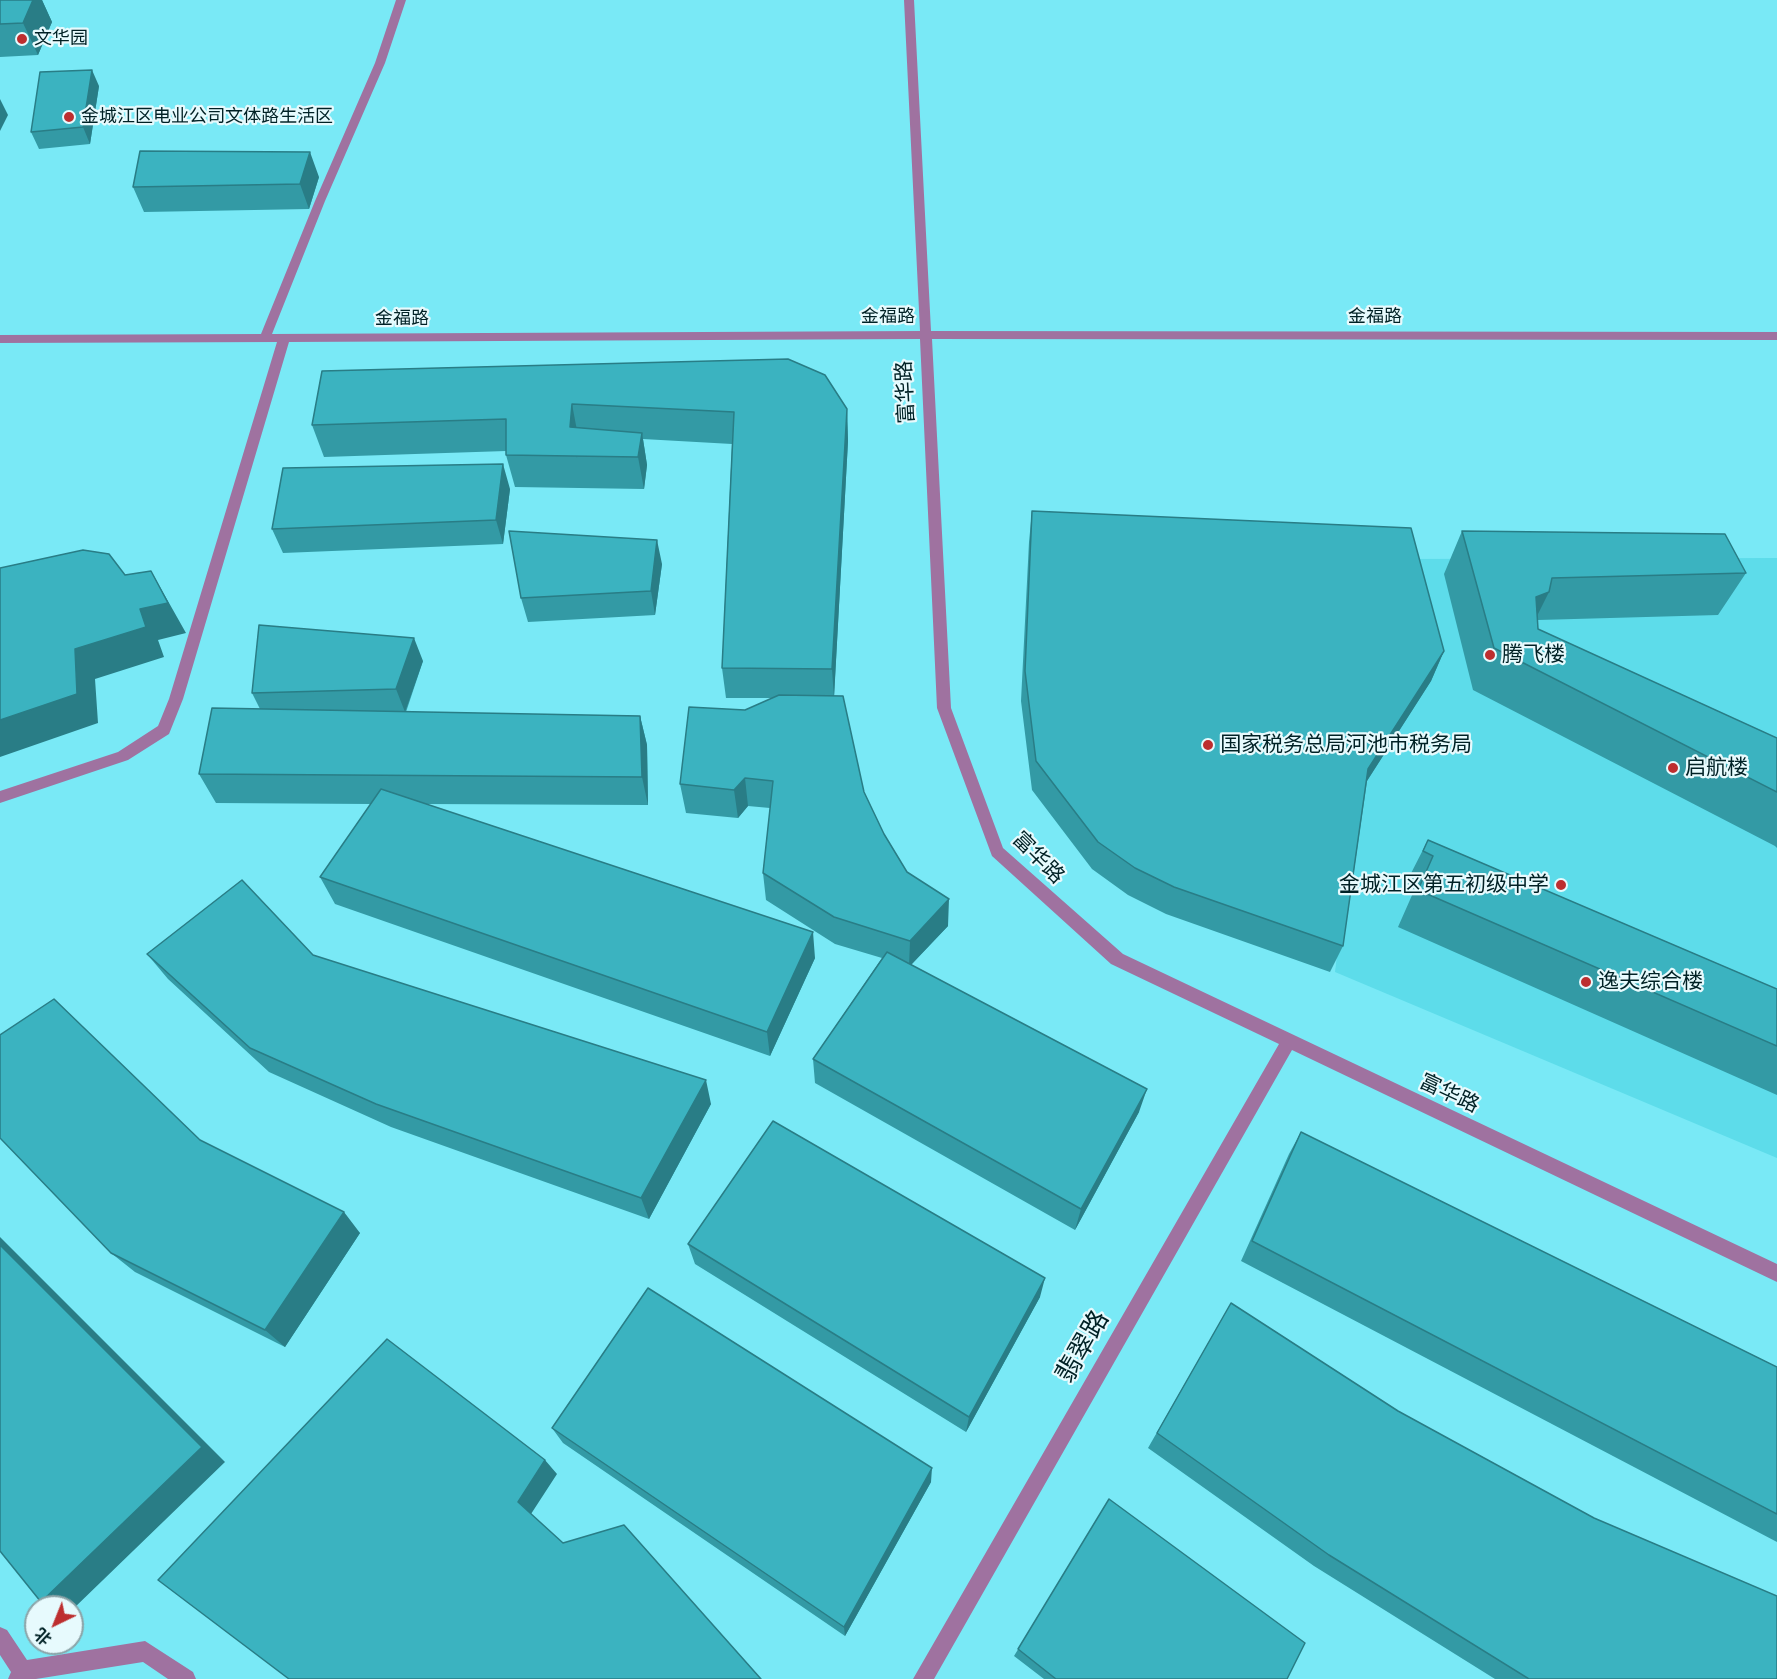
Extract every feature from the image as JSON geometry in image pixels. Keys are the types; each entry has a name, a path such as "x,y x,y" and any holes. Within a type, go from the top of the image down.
{"street":[{"path":"265,338 320,201 380,63 401,0"},
{"name":"富华路","path":"909,0 944,708 996,852 1117,959 1777,1273"},
{"name":"金福路","path":"0,339 924,335 1777,336"},
{"path":"0,797 123,756 164,730 176,699 284,338"},
{"name":"翡翠路","path":"923,1679 1289,1041"},
{"path":"0,1637 20,1675 146,1651 186,1679"}],"shaded area":[{"name":"金城江区第五初级中学","path":"1777,558 1777,1158 1335,972 1356,798 1399,559"}],"building":[{"path":"0,0 33,0 23,23 0,24"},
{"path":"92,70 83,127 31,132 40,72"},
{"path":"140,151 310,152 300,184 133,187"},
{"path":"788,359 825,375 847,409 832,669 722,668 734,412 572,404 570,427 642,433 638,457 506,455 506,419 312,425 322,371"},
{"path":"503,464 496,520 272,529 283,468"},
{"name":"国家税务总局河池市税务局","path":"1032,511 1411,528 1444,651 1368,769 1343,946 1174,887 1135,868 1098,842 1036,761 1025,671"},
{"path":"509,531 657,540 651,591 521,598"},
{"path":"1462,531 1725,534 1746,573 1552,578 1549,592 1536,597 1538,629 1777,738 1777,792 1494,648"},
{"path":"83,550 109,554 125,575 151,571 168,603 140,609 146,627 75,649 77,694 0,720 0,568"},
{"path":"259,625 414,638 396,689 252,693"},
{"path":"779,695 843,696 864,792 884,834 907,872 949,899 910,941 834,917 763,873 773,781 745,778 734,790 680,784 689,707 745,710"},
{"path":"212,708 640,716 642,777 199,774"},
{"path":"381,789 813,932 767,1032 320,877"},
{"path":"1428,840 1777,989 1777,1046 1418,890 1433,856 1423,851"},
{"path":"242,880 313,955 706,1080 641,1198 376,1104 250,1048 147,954"},
{"path":"887,952 1147,1089 1081,1209 813,1059"},
{"path":"54,999 200,1140 344,1212 265,1330 111,1253 0,1138 0,1035"},
{"path":"773,1121 1045,1278 969,1417 688,1244"},
{"path":"1301,1132 1777,1367 1777,1514 1252,1241"},
{"path":"0,1245 202,1447 48,1595 35,1595 0,1551"},
{"path":"648,1288 932,1468 844,1627 552,1428"},
{"path":"1231,1303 1398,1411 1594,1518 1777,1596 1777,1679 1529,1679 1329,1555 1157,1433"},
{"path":"387,1339 545,1460 518,1502 563,1543 624,1525 761,1679 289,1679 158,1580"},
{"path":"1109,1499 1305,1643 1287,1679 1056,1679 1018,1649"}],"place":[{"name":"文华园","path":"22,39"},
{"name":"金城江区电业公司文体路生活区","path":"69,117"},
{"name":"腾飞楼","path":"1490,655"},
{"name":"国家税务总局河池市税务局","path":"1208,745"},
{"name":"启航楼","path":"1673,768"},
{"name":"金城江区第五初级中学","path":"1561,885"},
{"name":"逸夫综合楼","path":"1586,982"}]}
